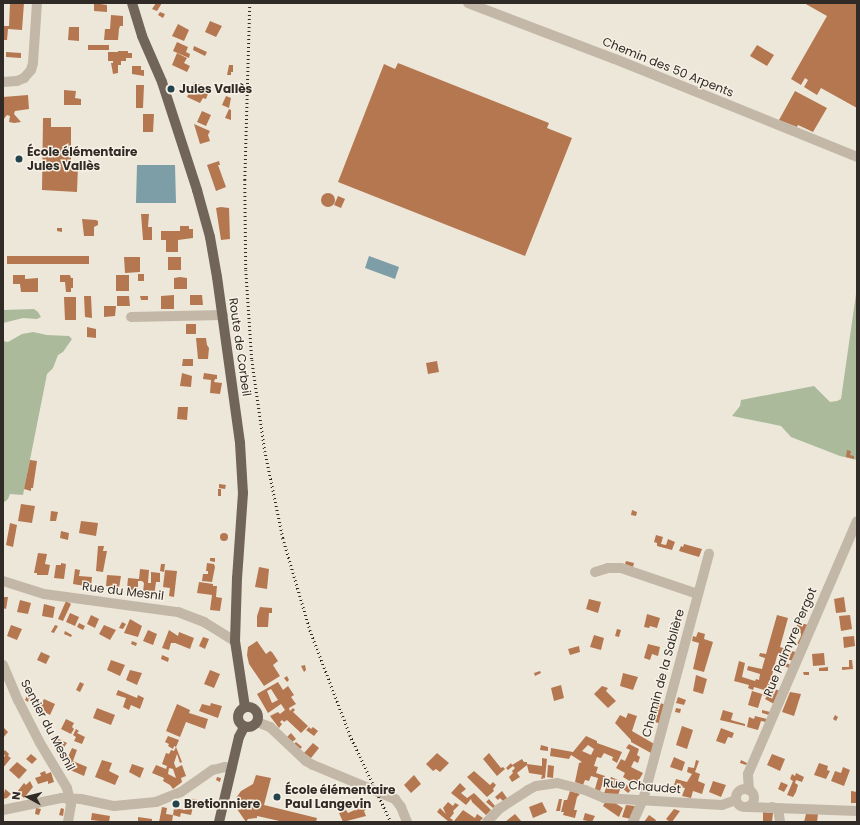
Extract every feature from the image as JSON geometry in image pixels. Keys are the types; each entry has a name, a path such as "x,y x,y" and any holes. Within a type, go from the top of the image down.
{"main road":[{"name":"Route de Corbeil","path":"132,3 142,36 162,82 197,190 210,237 240,444 243,493 235,641 245,707"},
{"path":"245,707 252,708 257,712 257,722 253,727 244,727 239,723 238,717 240,711 245,707"},
{"path":"218,822 239,737 244,727"}],"street":[{"path":"3,82 17,81 24,78 31,70 34,63 37,3"},
{"name":"Chemin des 50 Arpents","path":"468,3 615,59 857,157"},
{"path":"131,317 222,315"},
{"name":"Rue Palmyre Pergot","path":"745,790 748,774 857,521"},
{"name":"Chemin de la Sablière","path":"633,822 643,800 709,554"},
{"path":"595,572 608,568 621,568 698,594"},
{"name":"Rue du Mesnil","path":"3,581 44,594 178,612 204,622 235,641"},
{"name":"Sentier du Mesnil","path":"3,665 21,706 40,743 67,788 71,798"},
{"path":"257,722 270,727 312,765 395,799 401,807 407,822"},
{"path":"3,810 61,798 81,798 114,806 156,802 181,792 213,770 225,767 232,769"},
{"name":"Rue Chaudet","path":"487,822 499,809 528,790 543,784 557,783 604,798 722,805 736,800"},
{"path":"751,804 754,796 745,790 737,794 736,800 739,805 751,804 778,809 857,811"},
{"path":"68,822 71,798"},
{"path":"778,809 780,822"}],"green space":[{"path":"857,287 857,460 840,456 791,437 781,426 732,416 740,406 741,400 814,386 830,402 841,399"},
{"path":"34,309 41,317 37,319 23,318 3,323 3,310"},
{"path":"33,332 47,335 69,336 72,339 63,352 58,355 53,368 47,374 23,495 10,494 8,499 3,503 3,341 8,342 22,334"}],"water":[{"path":"137,165 175,165 176,203 136,203"},
{"path":"369,256 399,267 395,279 365,268"}],"building":[{"path":"10,3 24,3 22,30 8,29 7,40 3,40 3,26 9,26"},
{"path":"94,3 107,5 107,12 94,11"},
{"path":"156,3 162,3 157,11 152,9"},
{"path":"804,3 857,3 857,108 821,88 817,95 804,87 808,80 805,78 801,85 791,79 827,16"},
{"path":"160,12 165,14 163,18 158,15"},
{"path":"111,15 123,16 123,26 120,26 118,40 104,40 105,29 110,29"},
{"path":"210,21 222,26 216,37 205,32"},
{"path":"178,24 189,30 184,41 172,36"},
{"path":"69,27 79,27 79,41 68,40"},
{"path":"177,42 188,47 186,52 190,54 189,58 173,51"},
{"path":"88,45 109,45 109,50 88,50"},
{"path":"757,45 774,55 767,66 750,56"},
{"path":"194,46 207,52 205,56 193,50"},
{"path":"128,51 128,53 132,53 132,58 126,58 126,61 121,61 121,65 118,65 118,73 113,74 111,63 113,63 113,61 108,61 108,52"},
{"path":"6,52 21,53 21,58 6,57"},
{"path":"177,53 187,58 184,63 190,66 187,72 172,65"},
{"path":"398,63 549,123 547,128 572,138 525,256 338,182 384,64 395,69"},
{"path":"229,65 233,65 233,72 231,72 231,75 227,75"},
{"path":"132,66 141,66 141,70 144,70 144,76 132,74"},
{"path":"194,82 210,89 206,99 203,98 200,103 187,97"},
{"path":"136,85 144,85 143,108 136,108"},
{"path":"64,90 76,91 75,98 81,99 81,105 64,105"},
{"path":"795,91 827,108 813,132 798,125 797,127 779,120"},
{"path":"28,95 29,109 15,111 14,114 21,122 9,122 10,116 7,115 3,120 3,97"},
{"path":"226,96 231,98 229,108 222,105"},
{"path":"229,109 231,110 231,120 225,118"},
{"path":"202,111 211,115 206,126 197,122"},
{"path":"143,114 154,114 153,132 143,132"},
{"path":"43,118 51,118 51,127 71,127 71,166 78,166 77,192 42,190"},
{"path":"194,124 210,131 208,135 210,141 200,144"},
{"path":"219,161 220,165 218,165 226,187 216,191 207,165"},
{"path":"328,193 333,195 335,200 333,205 328,207 323,205 321,200 323,195"},
{"path":"338,196 345,199 341,208 334,205"},
{"path":"216,208 229,208 230,239 221,240"},
{"path":"141,214 149,214 148,227 152,227 152,240 143,240"},
{"path":"82,219 98,221 98,225 94,227 94,236 84,236"},
{"path":"180,226 189,226 189,229 193,229 193,238 178,240 178,252 166,252 166,240 161,240 161,231 180,231"},
{"path":"57,228 62,228 62,232 57,231"},
{"path":"7,256 89,256 89,264 7,264"},
{"path":"124,257 140,257 140,272 125,273"},
{"path":"168,257 181,257 181,270 168,270"},
{"path":"138,274 144,274 144,281 138,281"},
{"path":"13,275 25,275 25,279 38,278 38,292 21,292 20,284 13,284"},
{"path":"60,275 70,275 71,278 73,278 73,288 71,288 71,292 66,292 65,282 60,282"},
{"path":"116,275 129,275 129,291 116,291"},
{"path":"174,278 187,278 187,289 174,289"},
{"path":"174,295 174,309 161,309 161,296"},
{"path":"190,295 202,295 203,305 190,305"},
{"path":"84,296 91,296 92,318 85,317"},
{"path":"117,296 129,296 130,306 117,306"},
{"path":"140,296 148,296 148,300 141,300"},
{"path":"64,297 76,297 76,320 65,320"},
{"path":"104,306 116,306 115,316 104,317"},
{"path":"186,324 196,324 196,334 186,334"},
{"path":"87,327 96,329 96,338 87,337"},
{"path":"196,338 206,338 209,348 208,359 198,359"},
{"path":"183,359 193,359 193,366 182,366"},
{"path":"437,361 439,372 428,374 426,363"},
{"path":"182,373 192,376 191,387 180,386"},
{"path":"204,373 217,375 217,379 215,379 214,382 222,383 220,394 210,393 211,380 203,379"},
{"path":"178,407 188,407 187,420 177,419"},
{"path":"847,450 851,451 850,455 854,456 854,459 846,457"},
{"path":"30,460 37,461 33,488 31,488 31,491 24,489"},
{"path":"219,484 226,485 225,489 219,488"},
{"path":"218,489 221,489 221,496 218,496"},
{"path":"21,504 35,506 32,523 18,521"},
{"path":"632,510 637,512 636,516 631,515"},
{"path":"51,511 58,512 56,521 50,521"},
{"path":"81,521 98,523 96,536 79,533"},
{"path":"10,523 17,525 13,547 6,545"},
{"path":"61,531 69,533 68,540 60,538"},
{"path":"222,533 226,533 228,537 226,541 222,541 220,539 220,535"},
{"path":"656,535 663,537 661,544 666,545 668,539 675,542 672,550 657,546 657,543 654,542"},
{"path":"684,544 702,549 699,557 679,551 681,546 683,547"},
{"path":"98,546 104,546 103,551 107,551 103,572 96,571"},
{"path":"38,553 47,554 45,564 50,565 48,575 37,575 37,573 34,573"},
{"path":"210,558 215,558 215,562 210,561"},
{"path":"626,561 634,563 633,567 625,564"},
{"path":"61,563 66,564 64,579 54,578 56,565 61,565"},
{"path":"207,563 214,564 215,567 212,582 202,581 203,574 208,574 208,571 206,571"},
{"path":"161,564 165,564 164,572 160,571"},
{"path":"259,567 269,569 267,589 255,587"},
{"path":"75,569 80,570 79,576 92,577 91,587 73,584"},
{"path":"140,569 149,570 148,583 151,583 151,572 160,573 160,582 156,582 154,596 149,595 150,592 143,592 144,583 142,581 138,581 138,589 134,589 134,591 127,588 128,578 139,579"},
{"path":"165,570 177,571 174,597 169,596 170,588 163,587"},
{"path":"107,575 121,576 119,588 106,586"},
{"path":"199,582 217,586 216,597 222,598 220,611 210,610 212,595 197,593"},
{"path":"3,597 8,597 6,609 3,608"},
{"path":"844,597 846,612 836,613 834,599"},
{"path":"589,599 601,602 598,613 586,609"},
{"path":"20,600 31,603 28,614 17,612"},
{"path":"66,601 71,604 63,621 58,619"},
{"path":"44,604 55,607 53,618 42,616"},
{"path":"260,607 272,608 272,613 269,613 268,627 257,627 257,616"},
{"path":"70,613 79,617 75,626 66,622"},
{"path":"647,614 660,618 657,628 650,626 649,628 644,627"},
{"path":"91,615 99,619 95,628 87,624"},
{"path":"777,615 788,618 780,647 786,649 785,653 790,654 791,651 796,652 793,661 777,656 769,687 780,691 774,704 765,699 767,696 762,695 758,708 748,705 752,691 762,694 764,690 754,687 753,690 748,688 749,685 734,681 739,661 745,663 742,677 755,681 756,679 759,680 760,674 747,670 748,666 762,669 765,658 759,656 760,653 766,654"},
{"path":"850,615 852,629 841,631 839,616"},
{"path":"130,619 142,626 138,637 124,633"},
{"path":"122,622 126,624 123,629 119,628"},
{"path":"798,622 808,625 798,647 796,646 801,633 799,632 800,629 796,628"},
{"path":"79,623 85,626 83,630 77,627"},
{"path":"11,625 22,629 17,640 7,636"},
{"path":"55,625 58,626 54,633 51,632"},
{"path":"104,625 116,630 110,640 99,634"},
{"path":"617,629 621,630 619,637 615,636"},
{"path":"148,630 157,634 153,645 143,641"},
{"path":"169,630 178,636 179,632 194,638 190,649 175,643 171,643 169,650 162,648"},
{"path":"65,631 72,635 71,637 64,634"},
{"path":"698,632 705,634 704,639 713,642 704,672 693,669 699,643 692,641 693,636 696,637"},
{"path":"594,635 604,638 601,650 590,647"},
{"path":"854,636 855,646 844,648 843,637"},
{"path":"203,637 209,639 205,649 199,646"},
{"path":"132,641 137,643 136,646 131,644"},
{"path":"257,641 266,654 270,651 272,652 278,661 273,665 280,676 264,686 249,664 247,655 248,647"},
{"path":"648,644 660,647 658,656 652,654 650,660 644,658"},
{"path":"579,646 580,652 570,655 568,649"},
{"path":"41,652 50,656 46,664 37,660"},
{"path":"824,653 825,665 813,666 812,654"},
{"path":"162,655 169,658 168,662 161,659"},
{"path":"111,660 125,665 120,676 107,670"},
{"path":"849,660 852,660 853,669 842,670 842,667 849,667"},
{"path":"783,662 791,665 789,668 781,665"},
{"path":"305,665 306,670 304,672 301,666"},
{"path":"828,667 828,671 819,671 819,668"},
{"path":"130,670 142,673 137,685 126,680"},
{"path":"210,670 220,674 214,688 204,684"},
{"path":"540,671 541,673 535,676 534,673"},
{"path":"803,672 809,672 809,675 804,675"},
{"path":"623,673 638,677 633,690 620,686"},
{"path":"696,675 707,679 703,694 693,691"},
{"path":"287,676 289,680 287,682 284,678"},
{"path":"80,682 84,684 80,692 76,690"},
{"path":"278,682 283,690 288,686 294,695 291,697 296,704 289,708 290,711 293,708 295,710 293,712 308,726 301,733 287,720 284,722 282,720 280,722 282,724 279,728 270,716 278,712 280,714 285,710 281,704 268,713 257,694","holes":["271,689 278,700 272,703 267,691"]},
{"path":"561,685 564,698 554,701 551,688"},
{"path":"602,686 608,688 606,691 616,701 608,708 594,694"},
{"path":"118,690 137,698 138,695 144,698 140,709 131,705 129,710 123,707 126,698 116,695"},
{"path":"790,692 801,694 794,716 782,712"},
{"path":"28,694 31,695 28,702 25,700"},
{"path":"678,697 686,700 684,705 676,703"},
{"path":"44,699 55,704 50,715 39,709"},
{"path":"657,702 666,705 661,724 652,721"},
{"path":"211,703 222,706 218,718 199,711 202,704 210,706"},
{"path":"177,704 190,710 189,713 208,719 205,729 186,722 180,737 166,731"},
{"path":"97,708 115,715 111,725 93,718"},
{"path":"676,708 681,709 680,713 675,712"},
{"path":"723,710 733,713 731,720 745,724 745,726 720,720"},
{"path":"762,710 770,712 769,715 762,713"},
{"path":"628,713 637,716 632,731 656,745 651,753 631,742 631,740 615,723 620,715 626,718"},
{"path":"835,715 838,717 836,721 833,719"},
{"path":"755,716 767,719 766,722 761,721 758,730 747,727 749,717 754,719"},
{"path":"66,719 74,723 72,727 74,729 71,734 61,729"},
{"path":"682,726 693,730 687,749 676,745"},
{"path":"3,727 8,732 3,738"},
{"path":"309,727 311,729 313,727 318,731 314,736 306,730"},
{"path":"721,728 734,733 732,738 728,737 725,744 716,741"},
{"path":"76,729 79,731 77,733 85,737 82,744 74,741 76,737 73,735"},
{"path":"291,733 296,739 292,742 287,737"},
{"path":"168,736 179,740 176,747 174,746 173,749 165,742"},
{"path":"586,736 597,741 597,743 622,752 617,763 612,760 613,757 604,753 601,758 597,757 594,766 598,767 596,773 605,776 600,791 595,789 598,778 591,776 589,781 585,780 583,785 575,782 579,763 582,762 571,755 569,759 550,756 551,748 573,752","holes":["588,745 594,749 591,755 582,751"]},
{"path":"57,738 67,743 62,750 53,746"},
{"path":"296,742 302,747 300,749 294,744"},
{"path":"313,743 319,748 311,758 304,753"},
{"path":"629,744 639,749 637,755 640,757 638,763 634,761 631,767 643,773 636,785 623,777 625,773 616,768 621,759 625,761 630,750 626,748"},
{"path":"541,745 548,747 548,751 540,750"},
{"path":"176,747 182,762 180,763 177,754 174,763 176,768 182,765 186,776 181,778 182,782 173,789 170,785 163,781 164,778 152,773 156,765 166,769 167,766 162,764 166,753 169,754 171,750 174,751","holes":["169,768 173,769 176,778 168,774"]},
{"path":"72,748 77,750 73,761 87,767 84,776 68,769 71,761 67,759"},
{"path":"5,750 11,758 3,768 3,758 5,756 3,752"},
{"path":"437,753 449,763 440,772 436,769 433,771 426,764"},
{"path":"489,753 501,768 503,767 505,769 497,776 483,759"},
{"path":"31,754 37,759 32,764 26,759"},
{"path":"772,754 785,759 780,771 767,765"},
{"path":"674,757 685,762 682,771 670,767"},
{"path":"542,758 547,759 545,778 541,779 542,775 529,773 527,765 517,773 520,777 512,782 509,777 515,768 513,766 508,770 506,768 511,763 512,765 522,759 524,762 527,762 527,764 542,766"},
{"path":"102,760 112,763 109,771 119,776 115,785 95,777"},
{"path":"696,760 699,761 695,772 700,774 698,781 705,784 702,794 693,791 691,798 682,796 685,788 674,785 676,779 687,782 692,774 687,772 688,767 694,768"},
{"path":"741,760 747,763 746,765 740,763"},
{"path":"17,762 27,770 19,779 9,770"},
{"path":"819,763 828,766 827,770 830,771 826,779 814,775"},
{"path":"132,764 144,768 140,778 129,772"},
{"path":"548,765 554,766 553,778 547,777"},
{"path":"843,767 850,770 844,786 831,781 835,771 841,773"},
{"path":"45,771 46,774 51,772 54,782 48,784 48,781 38,784 35,778 41,776 40,773"},
{"path":"474,771 490,785 493,782 496,785 493,789 494,791 487,797 467,777"},
{"path":"796,773 804,777 802,782 796,780 795,783 798,785 793,797 787,795 793,781 790,779 792,774 795,776"},
{"path":"256,775 271,778 264,805 317,818 316,822 284,822 257,816 257,818 248,819 246,822 237,809 236,798 241,791 253,784"},
{"path":"414,775 421,784 411,793 404,785"},
{"path":"217,777 221,778 220,782 216,780"},
{"path":"611,777 623,782 632,789 628,793 621,787 618,795 604,793 607,786 611,787 614,781 609,782"},
{"path":"30,781 33,787 24,798 17,792 24,783 26,785"},
{"path":"713,781 726,785 721,797 709,792"},
{"path":"781,782 788,785 784,792 778,789"},
{"path":"460,783 466,789 461,793 467,798 474,793 491,810 486,815 472,802 471,799 466,805 451,793"},
{"path":"5,789 11,794 7,798 3,799"},
{"path":"502,791 507,798 503,801 500,798 498,800 495,797"},
{"path":"570,791 580,794 577,797 574,810 577,810 575,818 563,815 564,812 561,812 564,800 567,800"},
{"path":"851,791 857,792 857,803 851,803"},
{"path":"188,798 199,800 197,808 193,807 191,815 181,813 180,817 173,815 174,808 185,810"},
{"path":"489,799 495,806 493,808 486,802"},
{"path":"559,799 562,799 560,811 556,811"},
{"path":"366,800 369,806 364,811 366,816 343,822 339,813 346,810 348,813 357,809 355,805"},
{"name":"Bretionniere","path":"175,801 178,801 178,807 174,807"},
{"path":"448,802 453,806 455,803 459,805 453,811 454,813 450,818 453,820 452,822 449,822 437,812 440,808 446,814 443,808"},
{"path":"542,802 547,812 533,818 529,807"},
{"path":"605,802 615,803 623,808 619,817 603,806"},
{"path":"626,805 635,806 631,819 622,817"},
{"path":"162,807 167,808 166,814 173,815 172,822 159,822"},
{"path":"36,808 41,809 39,815 35,814"},
{"path":"61,808 64,809 63,816 59,815"},
{"path":"674,809 680,811 672,822 670,822 666,819"},
{"path":"463,810 475,818 477,814 483,818 479,822 454,821"},
{"path":"763,812 773,813 772,822 763,822"},
{"path":"92,813 110,816 109,822 91,820"},
{"path":"585,813 595,816 592,822 583,820"},
{"path":"515,814 522,822 505,822"},
{"path":"806,814 818,814 817,822 804,822"},
{"path":"649,815 656,820 655,822 644,822"},
{"path":"138,817 152,819 152,822 138,822"}],"railway":[{"path":"250,3 245,180 246,270 252,360 265,451 283,538 310,630 350,735 391,822"}],"place":[{"name":"Jules Vallès","path":"171,89"},
{"name":"École élémentaire Jules Vallès","path":"19,159"},
{"name":"École élémentaire Paul Langevin","path":"277,797"},
{"name":"Bretionniere","path":"176,804"}]}
